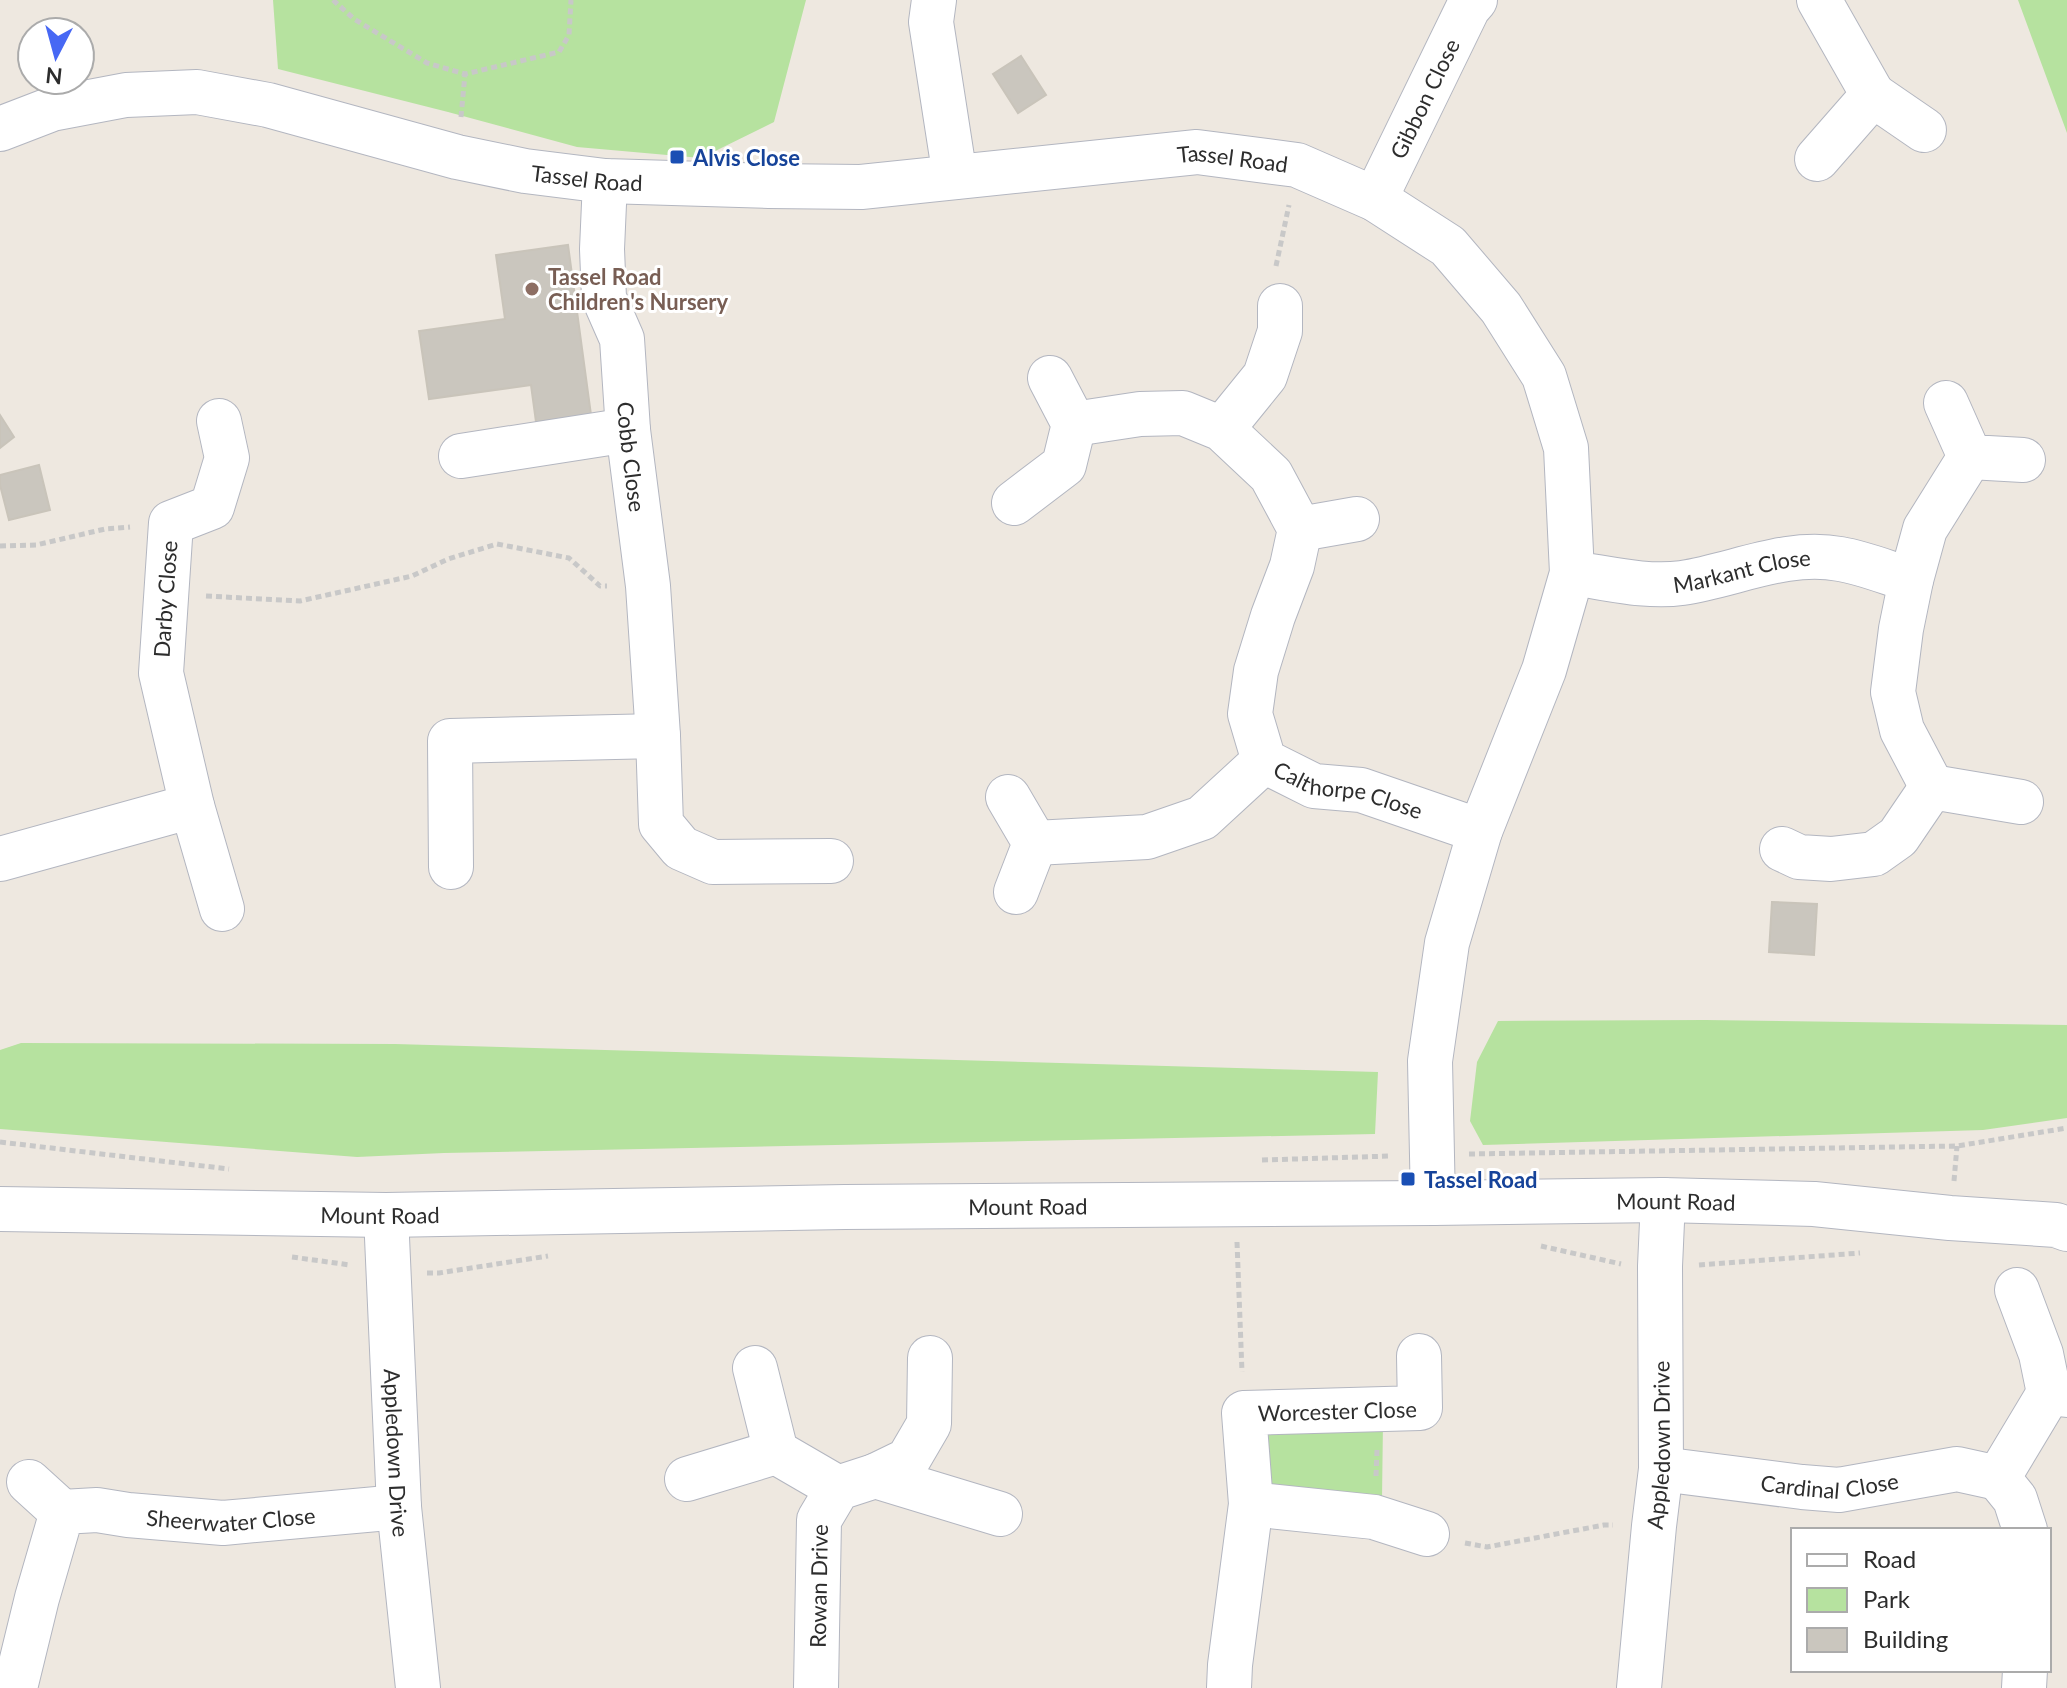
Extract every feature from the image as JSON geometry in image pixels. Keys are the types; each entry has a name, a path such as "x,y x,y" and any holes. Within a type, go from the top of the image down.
{"street":[{"path":"934,0 931,22 955,177"},
{"name":"Gibbon Close","path":"1375,199 1468,8 1475,0"},
{"path":"1819,0 1873,95 1924,130"},
{"name":"Tassel Road","path":"0,129 52,109 126,95 197,92 268,105 457,157 525,171 605,181 861,187 1197,152 1297,165 1375,199 1448,246 1501,308 1544,376 1566,448 1572,573 1544,670 1480,831 1447,943 1430,1061 1433,1203"},
{"path":"1817,159 1873,95"},
{"name":"Cobb Close","path":"605,181 602,249 604,298 622,339 628,430 648,586 661,824 681,848 713,862 831,861"},
{"path":"1222,429 1265,376 1280,331 1280,306"},
{"path":"1014,503 1064,465 1074,424 1050,378"},
{"path":"1946,403 1970,457"},
{"path":"1074,424 1140,414 1183,413 1222,429 1271,475 1300,529 1357,519"},
{"name":"Darby Close","path":"219,421 227,458 212,507 171,523 161,673 192,806 222,909"},
{"path":"461,456 628,430"},
{"path":"1970,457 2023,460"},
{"path":"1932,787 1902,730 1893,692 1901,629 1925,529 1970,457"},
{"name":"Calthorpe Close","path":"1300,529 1292,566 1256,671 1250,714 1264,761 1314,786 1361,790 1480,831"},
{"name":"Markant Close","path":"1572,573 1646,583 1680,583 1805,557 1839,559 1911,580"},
{"path":"451,867 450,741 658,736"},
{"path":"1035,843 1147,837 1202,818 1264,761"},
{"path":"1932,787 2021,802"},
{"path":"1782,849 1799,857 1831,859 1874,854 1898,837 1932,787"},
{"path":"1008,797 1035,843"},
{"path":"0,859 192,806"},
{"path":"1016,892 1035,843"},
{"name":"Mount Road","path":"0,1209 386,1215 845,1207 1663,1200 1814,1204 1950,1218 2063,1225"},
{"name":"Appledown Drive","path":"1639,1688 1661,1469 1660,1266 1663,1200"},
{"name":"Appledown Drive","path":"386,1215 399,1507 418,1688"},
{"path":"2017,1290 2058,1394 1998,1478 2015,1499 2024,1528"},
{"name":"Worcester Close","path":"1229,1688 1251,1504 1244,1413 1420,1408 1419,1356"},
{"path":"857,1482 908,1460 929,1424 930,1358"},
{"path":"755,1368 776,1452"},
{"path":"687,1479 776,1452 857,1482 1000,1514"},
{"name":"Cardinal Close","path":"1661,1469 1839,1490 1957,1469 1998,1478"},
{"path":"15,1688 62,1512 29,1482"},
{"name":"Rowan Drive","path":"816,1688 819,1520 857,1482"},
{"path":"1251,1504 1374,1517 1427,1534"},
{"name":"Sheerwater Close","path":"62,1512 97,1510 223,1523 399,1507"}],"path":[{"path":"333,0 354,19 427,63 465,74 559,52 569,35 571,0"},
{"path":"457,157 465,74"},
{"path":"1280,306 1274,279 1297,165"},
{"path":"0,546 36,545 105,529 171,523"},
{"path":"165,605 204,596 300,601 412,576 448,559 497,544 569,558 600,586 648,586"},
{"path":"1954,1181 1957,1146"},
{"path":"1238,1204 1244,1413"},
{"path":"1237,1247 1251,1246"},
{"path":"1530,1246 1546,1246 1630,1267 1708,1265 1865,1252"},
{"path":"280,1256 388,1272 439,1273 553,1255"},
{"path":"1374,1517 1379,1409"},
{"path":"1427,1534 1487,1547 1604,1525 1654,1526"}],"green space":[{"path":"273,0 806,0 774,122 701,158 577,147 278,69"},
{"path":"2018,0 2067,0 2067,133"},
{"path":"1705,1020 2067,1025 2067,1118 1983,1130 1483,1145 1470,1121 1477,1062 1498,1021"},
{"path":"21,1043 395,1044 1378,1072 1375,1134 357,1157 0,1129 0,1050"},
{"path":"1259,1415 1383,1421 1382,1499 1257,1498"}],"building":[{"path":"1021,56 1046,95 1018,113 993,74"},
{"path":"568,245 591,415 536,422 531,385 429,399 419,331 505,319 496,255"},
{"path":"0,415 14,437 0,448"},
{"path":"39,465 50,510 9,520 0,475"},
{"path":"1772,902 1817,904 1814,955 1769,952"}],"place":[{"name":"Alvis Close","path":"677,157"},
{"name":"Tassel Road Children's Nursery","path":"532,289"},
{"name":"Tassel Road","path":"1408,1179"}]}
